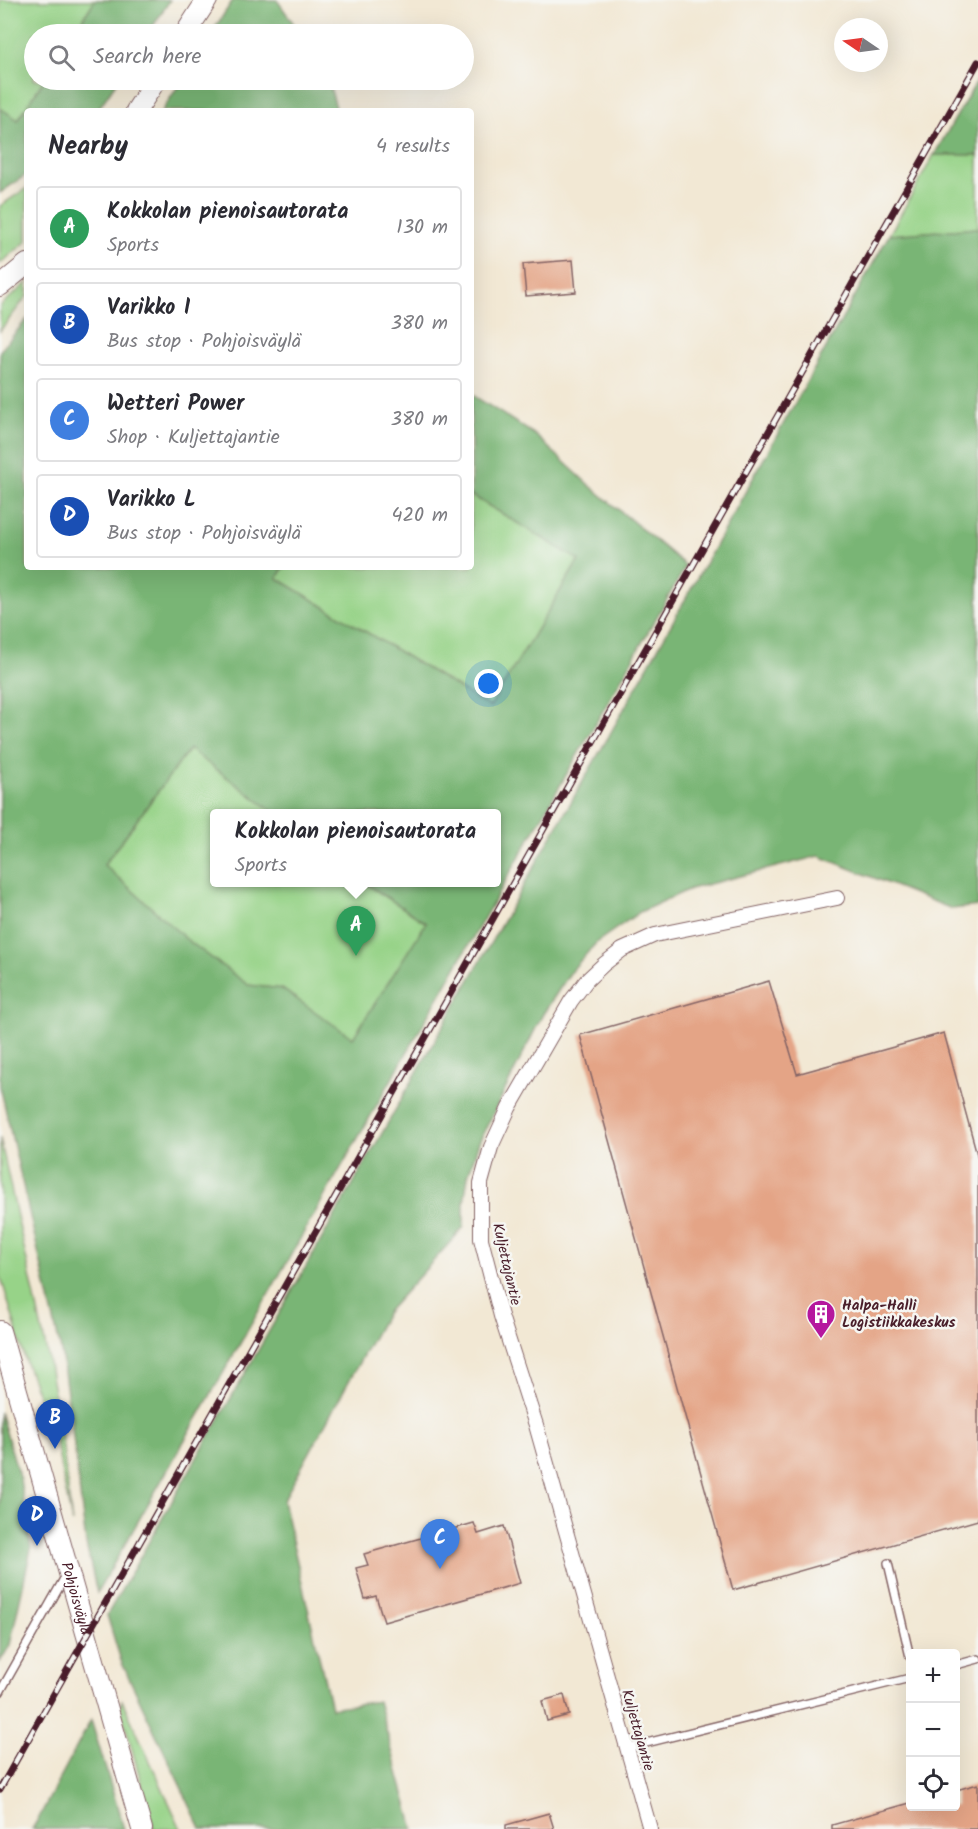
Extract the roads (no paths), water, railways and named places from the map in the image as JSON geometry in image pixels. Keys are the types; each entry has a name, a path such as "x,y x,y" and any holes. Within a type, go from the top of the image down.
{"main road":[{"path":"191,24 207,0"},
{"path":"138,108 150,90"},
{"path":"0,286 24,266"},
{"name":"Pohjoisväylä","path":"1,1343 142,1829"}],"street":[{"name":"Kuljettajantie","path":"650,1829 536,1425 501,1316 481,1239 481,1183 491,1147 509,1108 571,1001 603,964 622,950 654,935 837,898"}],"lane":[{"path":"888,1563 908,1649"},
{"path":"0,1692 68,1572"},
{"path":"960,1664 978,1659"},
{"path":"626,1748 906,1679"}],"railway":[{"path":"0,1789 978,62"}],"place":[{"name":"Kokkolan pienoisautorata","path":"356,956"},
{"name":"Halpa-Halli Logistiikkakeskus","path":"821,1340"},
{"name":"Varikko I","path":"55,1449"},
{"name":"Varikko L","path":"37,1546"},
{"name":"Wetteri Power","path":"440,1569"}]}
